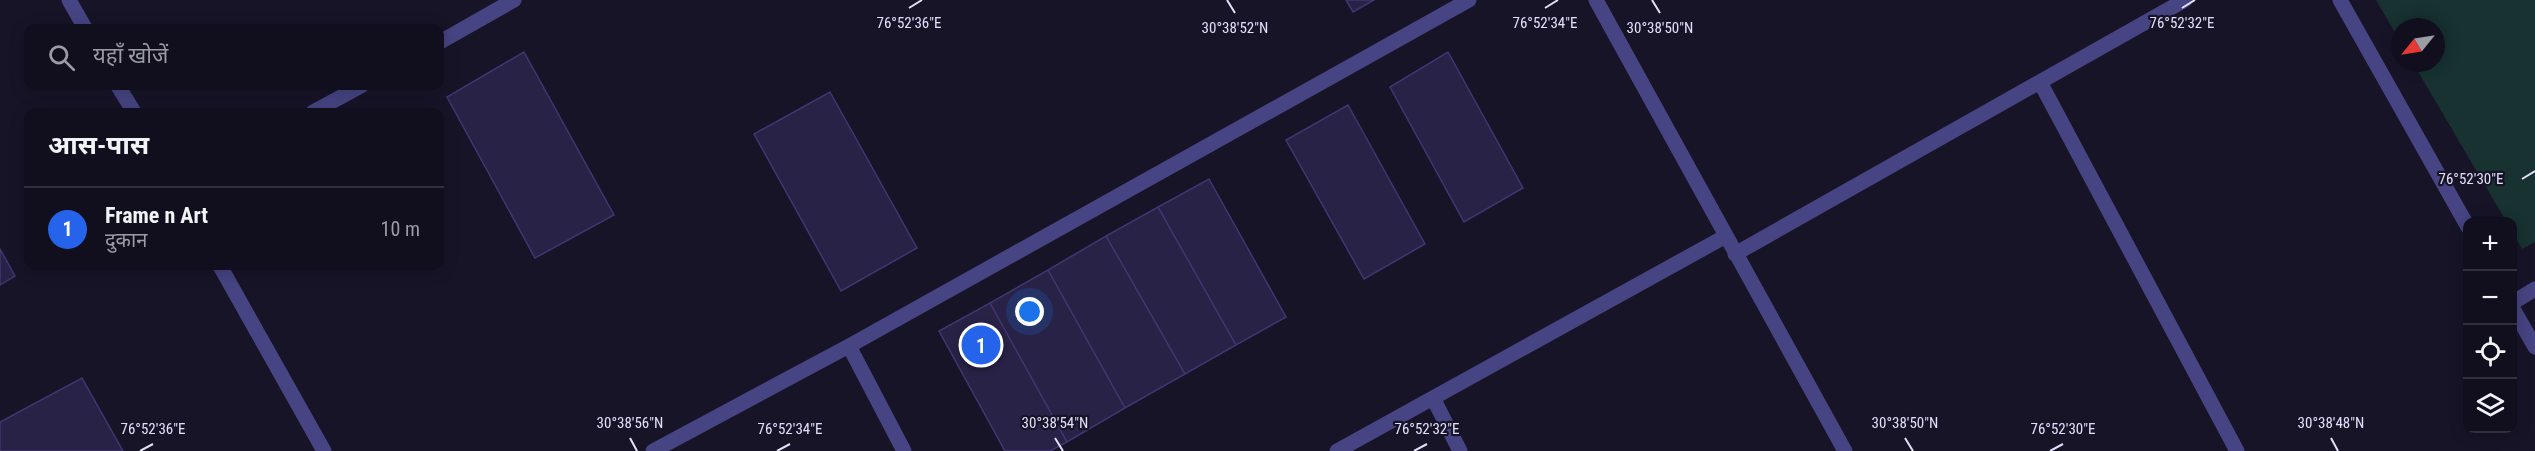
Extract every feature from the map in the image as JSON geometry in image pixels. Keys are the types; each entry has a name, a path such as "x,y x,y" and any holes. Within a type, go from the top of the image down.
{"street":[{"path":"69,0 83,24"},
{"path":"444,40 514,0"},
{"path":"653,451 849,346 1469,0"},
{"path":"1596,0 1845,451"},
{"path":"1735,254 2185,0"},
{"path":"2340,0 2463,218"},
{"path":"2040,82 2237,451"},
{"path":"120,90 132,108"},
{"path":"320,108 354,90"},
{"path":"1337,451 1726,236"},
{"path":"222,270 324,451"},
{"path":"2517,302 2535,289"},
{"path":"2517,314 2535,347"},
{"path":"849,346 904,451"},
{"path":"1432,398 1460,451"}],"green space":[{"path":"2376,0 2535,0 2535,242 2522,249 2517,240 2517,217 2504,217 2418,72 2445,72 2445,18 2391,18 2391,26"}],"building":[{"path":"1346,0 1374,0 1353,12"},
{"path":"524,52 614,215 535,258 447,97"},
{"path":"1448,52 1523,188 1464,222 1390,87"},
{"path":"830,92 917,248 841,291 754,134"},
{"path":"1348,105 1425,244 1364,279 1286,140"},
{"path":"1209,179 1286,317 1236,345 1158,207"},
{"path":"1158,207 1236,345 1185,374 1106,236"},
{"path":"1106,236 1185,374 1125,408 1048,270"},
{"path":"0,249 15,276 0,285"},
{"path":"1048,270 1125,408 1067,442 990,303"},
{"path":"990,303 1067,442 1050,451 1005,451 939,331"},
{"path":"82,378 123,451 0,451 0,422"}],"place":[{"name":"Frame n Art","path":"981,345"}]}
